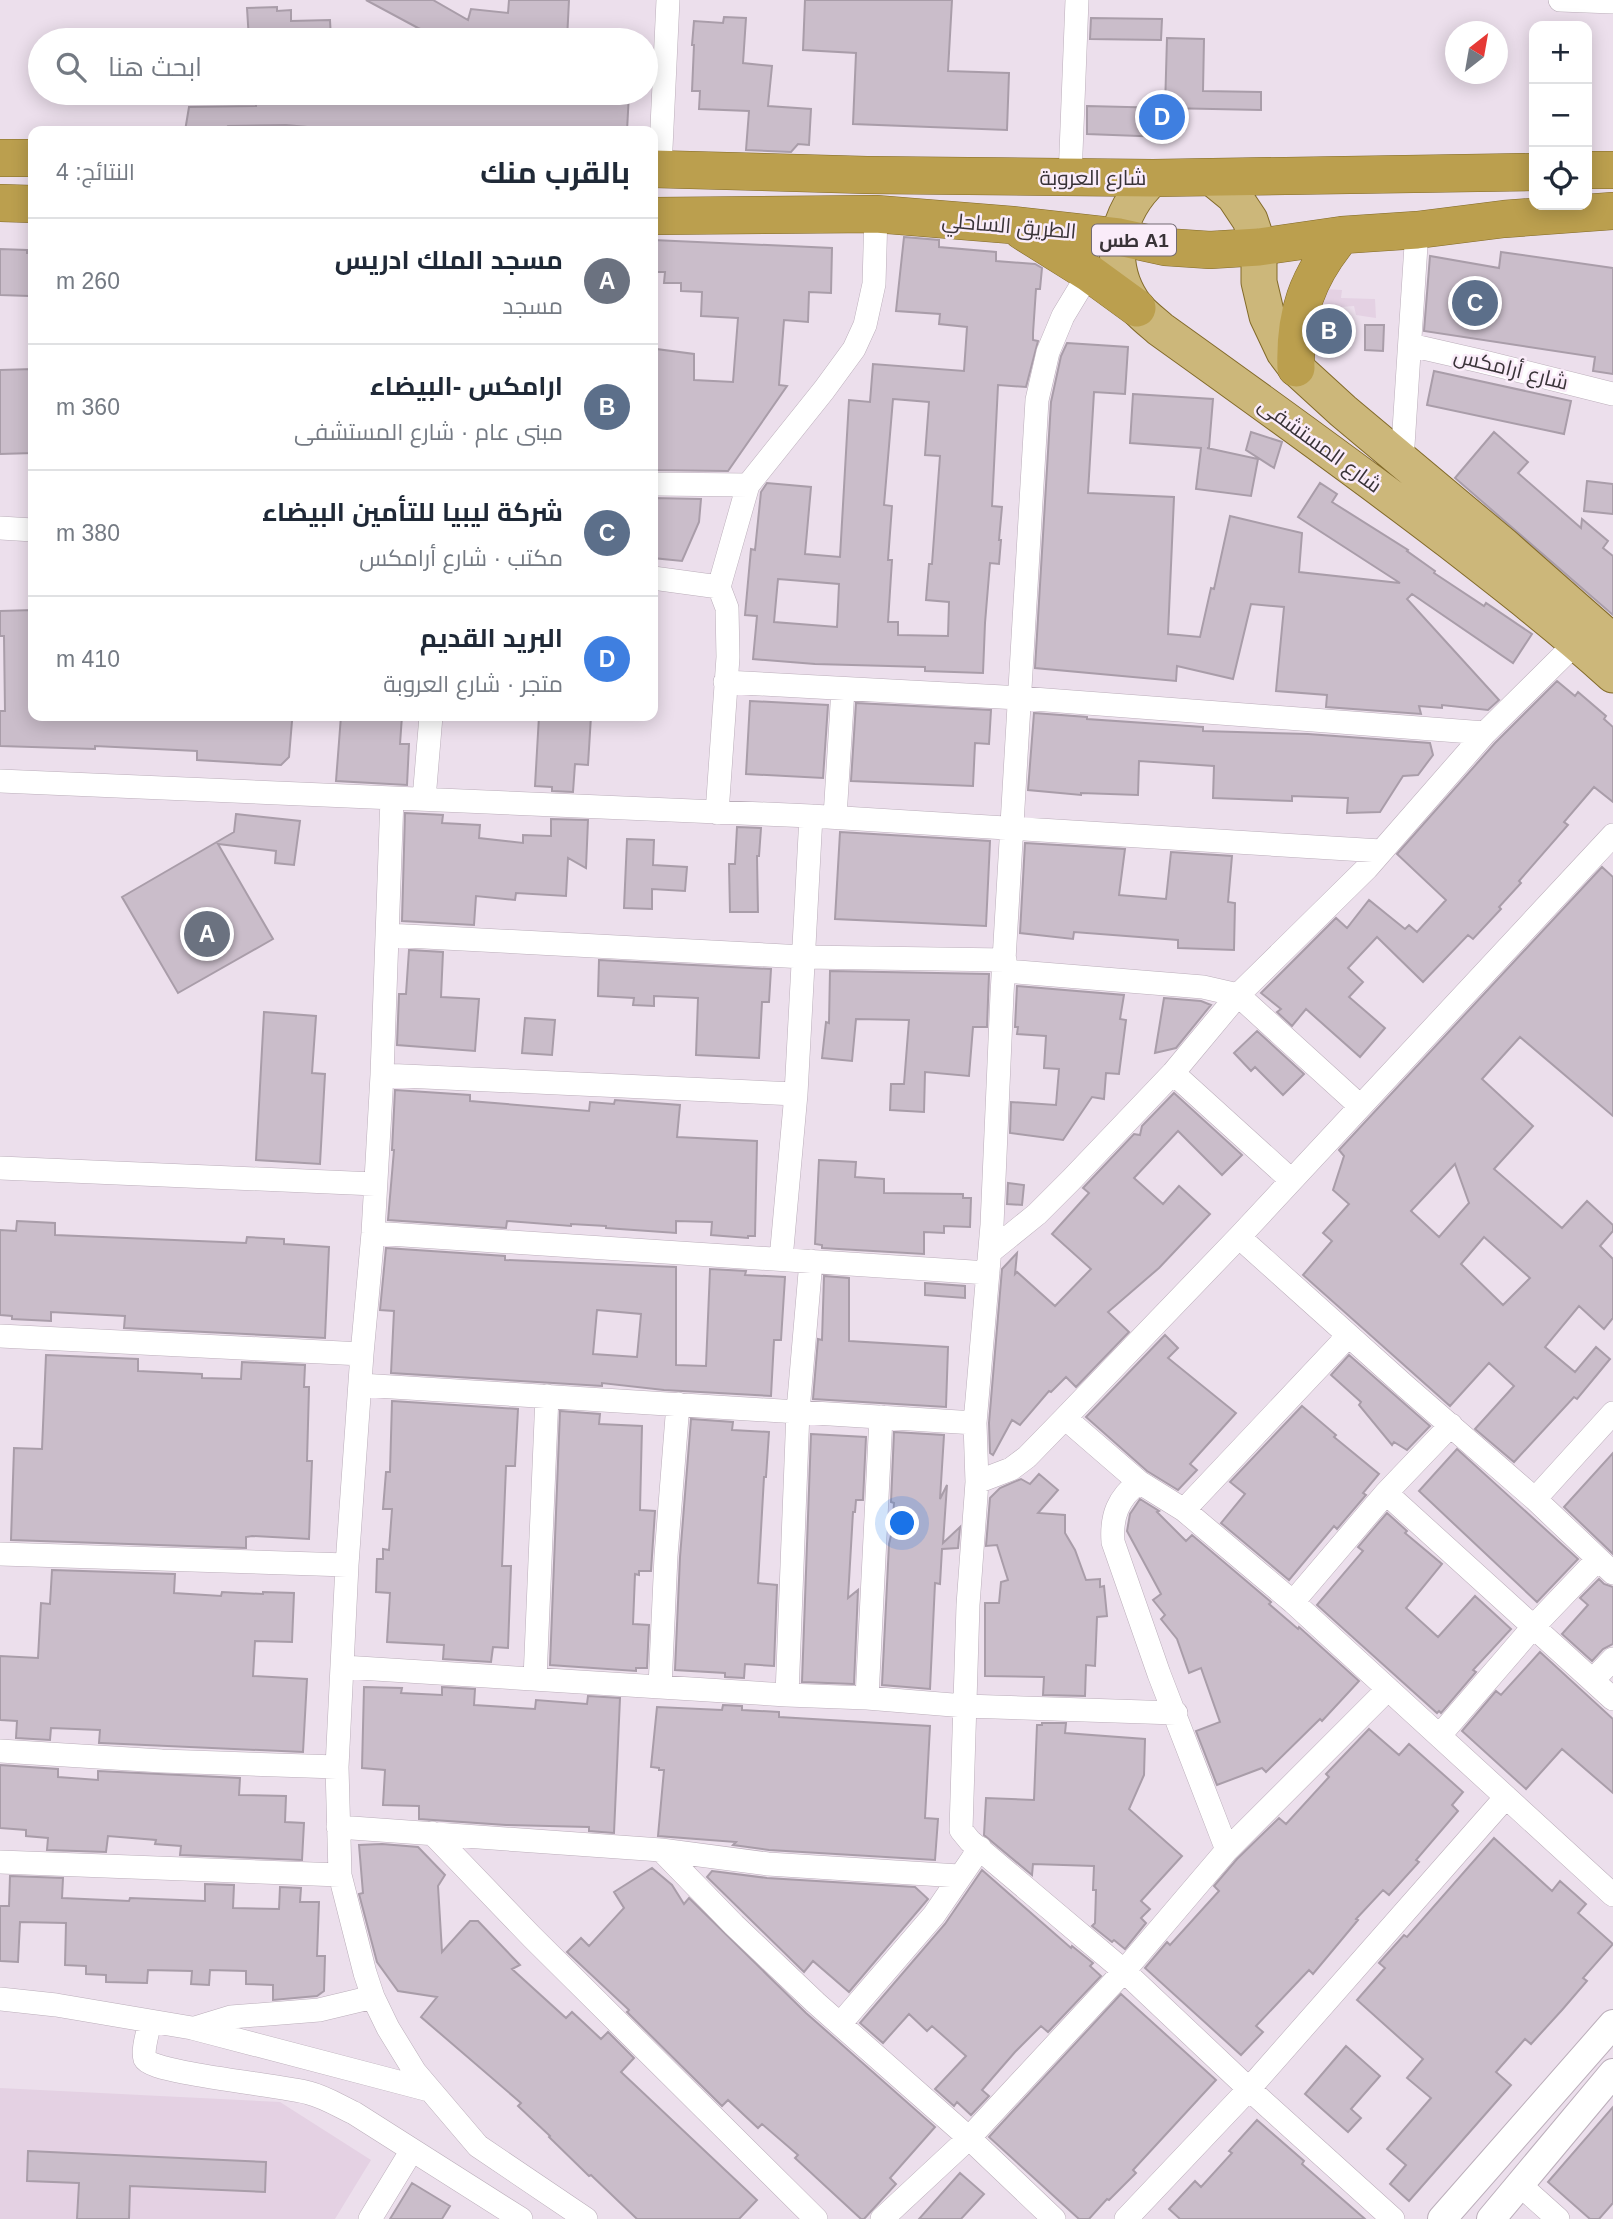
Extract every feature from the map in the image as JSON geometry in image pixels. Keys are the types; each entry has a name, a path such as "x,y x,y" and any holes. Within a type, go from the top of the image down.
{"highway":[{"path":"0,158 28,158"},
{"name":"شارع العروبة","path":"658,169 1070,178 1529,172"},
{"path":"1592,170 1613,170"},
{"path":"0,203 28,204"},
{"name":"الطريق الساحلي","path":"658,216 876,214 1119,237 1189,250 1259,247 1504,219 1613,211"},
{"path":"1012,225 1137,308"},
{"path":"1296,368 1295,344 1304,296 1327,254 1342,236"}],"main road":[{"name":"شارع المستشفى","path":"1153,178 1129,205 1119,237 1119,267 1137,308 1160,330 1387,494 1594,636"},
{"name":"شارع المستشفى","path":"1212,178 1234,196 1255,234 1259,247 1259,282 1267,316 1284,352 1296,368 1476,522 1594,636 1613,676"}],"street":[{"path":"658,154 668,0"},
{"path":"1070,178 1077,0"},
{"path":"1560,0 1613,2"},
{"path":"717,813 728,657 727,608 719,587 748,485 824,390 854,349 865,326 874,284 876,214"},
{"path":"1402,461 1417,230"},
{"path":"1088,273 1063,316 1048,352 1037,400 989,1263 975,1423 977,1482 968,1605 961,1830 970,1842 1124,1971 1393,2219"},
{"name":"شارع أرامكس","path":"1410,345 1613,394"},
{"path":"658,484 748,485"},
{"path":"0,528 28,530"},
{"path":"658,579 719,587"},
{"path":"373,1233 811,1261 989,1263 1173,1073 1238,995 1352,884 1485,733 1594,636"},
{"path":"725,682 1020,698 1485,733"},
{"path":"835,817 843,689"},
{"path":"424,799 431,721"},
{"path":"0,781 835,817 1381,850"},
{"path":"392,799 382,1075 348,1565 337,1767 340,1875 373,1997 403,2053 429,2090 478,2146 577,2216"},
{"path":"781,1259 796,1094 811,816"},
{"path":"977,1482 1011,1469 1065,1418 1611,841"},
{"path":"387,934 1005,966 1203,987 1238,995 1360,1106"},
{"path":"1173,1073 1290,1179"},
{"path":"382,1075 796,1094"},
{"path":"0,1168 374,1184"},
{"path":"1238,1237 1535,1499 1606,1566 1534,1626 1440,1735"},
{"path":"787,1695 798,1411 811,1261"},
{"path":"0,1336 362,1354"},
{"path":"1184,1510 1348,1336"},
{"path":"360,1385 975,1423"},
{"path":"536,1679 547,1396"},
{"path":"660,1686 666,1556 678,1404"},
{"path":"1535,1499 1613,1413"},
{"path":"867,1698 881,1417"},
{"path":"1065,1418 1139,1482 1184,1510 1293,1602 1613,1895"},
{"path":"1293,1602 1386,1493 1451,1425"},
{"path":"1139,1482 1130,1489 1115,1512 1113,1542 1159,1674 1227,1850"},
{"path":"1386,1493 1613,1699"},
{"path":"0,1554 348,1565"},
{"path":"1593,1680 1613,1659"},
{"path":"343,1667 965,1706 1175,1713"},
{"path":"882,2219 970,2138 1124,1971 1227,1850 1388,1689"},
{"path":"0,1751 162,1761 337,1767"},
{"path":"1126,2219 1249,2089 1506,1797"},
{"path":"338,1827 661,1850 768,1864 959,1876"},
{"path":"432,1833 541,1947 816,2219"},
{"path":"840,2024 934,1915 980,1848"},
{"path":"661,1850 734,1925 840,2024 970,2138 1054,2219"},
{"path":"0,1862 340,1875"},
{"path":"192,2028 232,2017 318,2010 373,1997"},
{"path":"0,1999 56,2004 192,2028 429,2090"},
{"path":"150,2022 145,2052 145,2059 149,2063 181,2072 309,2092 354,2113 521,2219"},
{"path":"1441,2219 1613,2024"},
{"path":"1491,2219 1613,2073"},
{"path":"370,2219 412,2150"},
{"path":"1519,2184 1558,2219"}],"shaded area":[{"path":"1308,288 1342,290 1341,298 1375,299 1376,318 1356,315 1354,306 1342,307 1340,317 1303,314"},
{"path":"0,2088 280,2102 371,2160 335,2219 0,2219"}],"building":[{"path":"366,0 433,0 468,20 471,9 508,13 509,0 569,0 568,28 418,28"},
{"path":"805,0 952,0 948,71 1009,73 1007,130 853,124 856,53 803,50"},
{"path":"277,7 277,11 291,10 291,21 330,20 330,28 248,28 247,8"},
{"path":"724,17 746,18 743,63 772,66 768,106 811,109 809,145 798,144 791,152 746,150 749,111 699,109 700,91 692,91 694,21 723,23"},
{"path":"1091,18 1162,19 1161,40 1090,39"},
{"path":"1167,38 1204,39 1203,91 1261,92 1261,110 1165,108"},
{"path":"628,105 627,126 186,126 189,107"},
{"path":"1087,106 1166,108 1165,137 1087,134"},
{"path":"904,237 939,240 939,247 996,252 996,261 1035,264 1042,268 1040,289 1036,289 1033,333 1033,340 1038,341 1026,387 998,385 992,506 1002,507 1001,540 999,564 990,563 983,673 925,671 925,667 815,664 753,659 757,616 745,615 751,549 755,550 761,492 767,483 811,487 805,554 840,557 849,400 870,402 873,364 964,371 967,327 939,324 940,314 896,311","holes":["893,399 929,402 925,455 940,456 932,564 929,564 926,600 949,602 948,636 898,635 898,622 888,622 892,560 888,560 892,506 884,505","778,579 839,584 837,627 774,622"]},
{"path":"658,240 832,248 831,293 809,292 808,322 784,320 779,385 787,386 728,471 658,470 658,349 694,354 694,380 733,382 738,318 701,316 702,292 681,291 681,283 664,283 665,272 658,272"},
{"path":"0,249 27,250 28,296 0,295"},
{"path":"1501,252 1613,268 1613,374 1593,371 1595,357 1424,331 1430,256 1499,268"},
{"path":"1365,325 1384,325 1383,351 1365,350"},
{"path":"1067,343 1128,347 1125,394 1094,392 1088,493 1174,497 1168,634 1200,637 1230,516 1302,533 1299,572 1400,583 1298,517 1320,483 1337,494 1332,502 1408,550 1435,571 1434,573 1484,606 1486,603 1532,634 1513,663 1412,594 1407,599 1499,700 1488,710 1442,705 1442,708 1419,706 1421,714 1326,707 1327,695 1276,691 1284,607 1251,604 1233,679 1177,666 1176,681 1035,668 1051,402 1061,356"},
{"path":"28,369 28,453 0,454 0,370"},
{"path":"1434,371 1571,401 1564,434 1427,405"},
{"path":"1133,394 1213,399 1207,448 1258,459 1251,496 1196,489 1201,448 1130,443"},
{"path":"1251,432 1282,442 1274,468 1246,450"},
{"path":"1494,432 1528,462 1518,473 1581,528 1582,519 1608,541 1603,548 1613,556 1613,615 1455,478"},
{"path":"1587,481 1613,484 1613,514 1584,511"},
{"path":"658,498 701,499 699,522 682,561 658,559"},
{"path":"28,610 28,721 292,721 289,757 281,765 197,760 197,751 95,746 95,749 0,746 0,711 5,711 4,636 0,636 0,611"},
{"path":"1557,681 1575,696 1578,692 1606,716 1604,719 1613,727 1613,802 1594,787 1564,822 1568,825 1499,907 1501,909 1473,939 1468,935 1423,982 1377,937 1348,968 1363,982 1349,997 1385,1028 1360,1057 1306,1009 1292,1026 1277,1012 1281,1009 1261,993 1336,918 1347,928 1369,900 1405,929 1409,925 1417,932 1446,900 1397,854 1495,743"},
{"path":"750,701 828,705 823,778 746,774"},
{"path":"856,703 991,710 989,744 975,743 973,786 851,781"},
{"path":"1034,713 1203,727 1203,731 1308,734 1430,743 1433,755 1418,775 1403,776 1380,812 1347,813 1348,798 1292,796 1292,801 1213,798 1214,766 1139,761 1138,795 1081,795 1028,790"},
{"path":"341,721 402,721 400,744 409,744 407,785 336,781"},
{"path":"539,721 591,721 588,765 575,764 573,792 552,791 552,787 535,786"},
{"path":"405,813 443,815 442,823 480,825 479,838 523,843 523,835 551,836 551,819 588,820 586,868 568,858 566,896 516,893 515,900 476,896 474,925 402,921"},
{"path":"236,814 300,821 294,865 275,863 276,851 218,844 273,939 178,993 122,897 234,832"},
{"path":"737,827 761,828 757,856 758,912 730,912 729,864 735,864"},
{"path":"840,832 990,841 986,926 835,919"},
{"path":"627,839 654,840 653,865 687,867 685,891 652,889 652,909 624,908"},
{"path":"1025,843 1125,849 1119,895 1166,899 1171,852 1232,856 1228,902 1235,903 1234,950 1178,948 1178,940 1074,932 1073,939 1020,933"},
{"path":"1602,867 1613,877 1613,1116 1520,1037 1482,1079 1533,1126 1494,1169 1562,1228 1587,1201 1613,1225 1613,1231 1600,1246 1613,1259 1613,1318 1604,1329 1579,1306 1545,1347 1575,1372 1596,1347 1610,1359 1577,1399 1574,1397 1514,1462 1475,1429 1514,1386 1489,1363 1450,1406 1303,1275 1332,1241 1323,1233 1349,1204 1333,1190 1344,1156 1339,1150","holes":["1455,1164 1469,1203 1439,1237 1411,1211","1484,1237 1530,1278 1503,1305 1461,1264"]},
{"path":"409,950 443,952 441,997 479,999 475,1051 397,1045 399,994 406,994"},
{"path":"599,960 771,969 769,1002 762,1002 759,1058 696,1055 698,998 654,996 654,1006 633,1005 634,998 598,996"},
{"path":"830,971 989,974 987,1027 973,1027 969,1076 925,1072 924,1112 890,1110 891,1084 904,1084 909,1020 856,1019 852,1061 822,1058 826,1022 829,1023"},
{"path":"1017,986 1124,995 1120,1019 1126,1020 1119,1074 1106,1073 1104,1099 1092,1097 1063,1140 1010,1133 1011,1102 1056,1105 1059,1069 1044,1068 1046,1036 1017,1034"},
{"path":"1164,998 1201,1001 1211,1005 1176,1048 1155,1053"},
{"path":"264,1012 316,1016 312,1073 325,1074 320,1164 256,1160"},
{"path":"525,1018 555,1020 552,1055 522,1053"},
{"path":"1257,1031 1304,1074 1283,1095 1255,1067 1251,1071 1234,1053"},
{"path":"395,1090 470,1095 470,1101 589,1111 590,1102 614,1104 615,1100 680,1105 677,1137 757,1141 755,1236 748,1238 711,1235 712,1222 676,1221 676,1233 507,1221 506,1228 388,1220 394,1150"},
{"path":"1174,1093 1242,1155 1222,1175 1178,1131 1134,1178 1163,1204 1179,1186 1210,1214 1159,1268 1108,1312 1129,1332 1076,1387 1066,1377 1049,1391 1020,1425 1012,1420 993,1455 990,1453 989,1423 1002,1269 1017,1253 1015,1274 1017,1272 1055,1306 1091,1269 1052,1234 1089,1193 1083,1188 1134,1134 1140,1135 1142,1126"},
{"path":"819,1160 856,1162 855,1177 884,1179 884,1193 963,1194 963,1198 971,1198 970,1227 944,1226 944,1233 924,1232 924,1254 822,1248 822,1245 815,1244"},
{"path":"1008,1183 1024,1185 1022,1205 1007,1204"},
{"path":"17,1221 55,1223 55,1235 246,1243 247,1237 284,1239 284,1244 329,1247 325,1338 124,1328 125,1316 51,1312 51,1321 12,1319 12,1316 0,1315 0,1230 16,1231"},
{"path":"386,1248 505,1256 505,1260 676,1267 676,1365 706,1366 710,1269 746,1271 745,1275 785,1277 781,1340 774,1340 771,1396 664,1390 602,1383 602,1386 391,1373 394,1311 380,1310","holes":["597,1310 641,1314 637,1357 593,1354"]},
{"path":"824,1276 849,1278 849,1341 948,1347 946,1407 813,1399 818,1339 822,1340"},
{"path":"925,1283 965,1286 965,1298 925,1295"},
{"path":"1165,1335 1178,1348 1168,1358 1236,1413 1190,1464 1197,1470 1178,1490 1147,1471 1086,1417"},
{"path":"46,1355 138,1359 138,1371 202,1374 202,1378 241,1379 242,1362 305,1365 304,1387 309,1387 307,1461 312,1461 309,1539 252,1536 246,1537 246,1548 11,1540 14,1448 42,1449"},
{"path":"1349,1355 1430,1426 1407,1450 1394,1442 1392,1445 1359,1405 1361,1402 1331,1375"},
{"path":"392,1401 518,1409 515,1466 506,1466 502,1566 511,1566 508,1648 493,1647 491,1662 443,1659 444,1645 387,1642 390,1593 376,1592 377,1559 383,1559 383,1549 389,1550 392,1509 383,1509 386,1472 390,1472"},
{"path":"1302,1406 1379,1474 1363,1493 1366,1495 1337,1529 1334,1526 1289,1580 1221,1523 1245,1494 1230,1482"},
{"path":"560,1411 600,1414 599,1424 642,1426 640,1510 655,1511 651,1571 639,1571 639,1575 635,1574 633,1624 649,1625 647,1668 636,1668 636,1671 550,1665"},
{"path":"691,1419 733,1422 732,1430 769,1432 758,1583 777,1585 774,1666 745,1664 744,1678 725,1677 725,1673 675,1670 680,1557"},
{"path":"894,1432 944,1435 940,1499 947,1485 943,1543 960,1527 958,1548 942,1549 940,1584 935,1583 930,1689 882,1685 889,1544 894,1503 891,1502"},
{"path":"811,1434 866,1437 863,1500 856,1500 853,1512 848,1598 858,1590 854,1684 802,1682"},
{"path":"1457,1449 1578,1559 1537,1602 1419,1491"},
{"path":"1613,1453 1613,1554 1564,1507"},
{"path":"1039,1474 1058,1490 1038,1513 1065,1515 1065,1533 1075,1550 1086,1580 1100,1579 1100,1587 1104,1586 1107,1616 1097,1617 1095,1666 1086,1665 1085,1696 1043,1695 1044,1677 985,1676 985,1603 999,1603 1001,1582 1008,1580 997,1545 986,1546 990,1498 1000,1488 1021,1479 1030,1484"},
{"path":"1140,1499 1159,1511 1157,1512 1186,1541 1192,1535 1359,1681 1322,1721 1320,1719 1266,1772 1262,1768 1217,1785 1196,1731 1220,1722 1201,1668 1189,1673 1177,1639 1161,1619 1165,1615 1153,1600 1161,1594 1127,1531 1130,1514"},
{"path":"1387,1513 1407,1531 1405,1533 1442,1564 1406,1608 1438,1637 1475,1596 1511,1629 1473,1670 1476,1672 1441,1713 1437,1713 1317,1605 1363,1551 1358,1547"},
{"path":"52,1570 175,1574 174,1593 221,1596 222,1592 294,1593 292,1642 255,1641 253,1676 307,1679 303,1752 99,1743 100,1730 51,1728 50,1740 16,1738 17,1721 0,1720 0,1656 38,1658 41,1603 50,1604"},
{"path":"1599,1579 1613,1587 1613,1644 1603,1649 1592,1661 1562,1634 1588,1605 1580,1598"},
{"path":"1540,1652 1613,1719 1613,1793 1562,1749 1526,1789 1462,1731 1496,1691 1501,1695"},
{"path":"364,1687 402,1688 401,1693 442,1695 442,1687 475,1689 474,1705 535,1709 536,1700 587,1704 588,1696 620,1698 614,1833 589,1831 589,1827 419,1819 419,1806 383,1805 385,1770 362,1768"},
{"path":"723,1705 742,1706 742,1710 779,1712 779,1717 930,1726 925,1818 938,1819 935,1860 769,1850 733,1845 736,1842 658,1836 664,1770 651,1767 657,1707 722,1710"},
{"path":"1066,1723 1065,1733 1145,1739 1144,1775 1129,1809 1182,1856 1141,1901 1150,1909 1141,1918 1146,1923 1125,1949 1092,1926 1095,1923 1094,1866 1033,1864 1032,1875 984,1835 986,1798 1034,1800 1037,1725"},
{"path":"1369,1729 1399,1755 1409,1744 1463,1792 1452,1805 1458,1811 1416,1860 1419,1862 1389,1895 1383,1890 1356,1919 1358,1920 1313,1974 1309,1970 1256,2026 1263,2032 1241,2055 1145,1968 1167,1942 1170,1945 1219,1891 1214,1886 1237,1859 1279,1818 1286,1824 1329,1777 1326,1774"},
{"path":"0,1765 58,1769 58,1777 98,1780 98,1771 240,1778 239,1795 286,1796 285,1822 304,1823 302,1860 180,1855 181,1846 155,1844 156,1840 108,1836 106,1852 47,1850 48,1838 26,1836 26,1830 0,1828"},
{"path":"1494,1838 1552,1891 1560,1881 1586,1904 1578,1913 1613,1944 1583,1978 1587,1981 1531,2044 1525,2039 1496,2072 1511,2085 1409,2201 1390,2184 1406,2165 1387,2149 1431,2098 1407,2078 1423,2059 1357,2000 1385,1968 1379,1963 1404,1935 1407,1937"},
{"path":"359,1845 418,1847 445,1875 438,1886 442,1952 470,1921 478,1921 520,1965 512,1969 566,2018 572,2012 601,2039 608,2032 634,2058 621,2072 757,2200 739,2219 637,2219 518,2106 521,2103 421,2017 437,1997 398,1991 377,1962 359,1894 363,1893"},
{"path":"652,1868 672,1885 684,1904 689,1898 806,2013 935,2127 890,2178 896,2184 864,2219 795,2158 798,2155 762,2124 758,2128 728,2100 722,2106 627,2012 629,2010 567,1952 581,1938 589,1946 624,1908 614,1892"},
{"path":"982,1870 1071,1948 1072,1946 1093,1963 1090,1966 1101,1976 1048,2032 1041,2026 1015,2052 982,2090 989,2096 971,2115 957,2102 954,2106 935,2089 966,2056 932,2026 927,2031 909,2014 883,2043 860,2023 945,1924"},
{"path":"712,1871 767,1878 915,1887 928,1899 849,1992 813,1961 804,1972 707,1877"},
{"path":"10,1876 63,1878 62,1898 129,1901 130,1898 205,1901 205,1884 234,1885 233,1908 279,1909 280,1887 301,1888 300,1902 319,1902 317,1956 325,1956 324,1991 317,1996 273,2000 273,1985 246,1984 246,1971 210,1970 209,1985 191,1984 192,1971 148,1970 147,1983 106,1982 106,1975 86,1974 86,1966 65,1965 66,1923 20,1922 18,1962 0,1961 0,1906 9,1906"},
{"path":"1121,1994 1216,2080 1133,2170 1136,2173 1089,2219 1079,2219 989,2137"},
{"path":"1346,2046 1380,2076 1351,2109 1361,2118 1348,2132 1305,2094"},
{"path":"1613,2107 1613,2203 1599,2219 1590,2219 1548,2182"},
{"path":"1257,2120 1365,2219 1180,2219 1169,2209 1195,2181 1201,2187"},
{"path":"28,2151 266,2162 265,2192 130,2186 129,2219 77,2219 79,2183 27,2181"},
{"path":"960,2173 984,2194 961,2219 919,2219"},
{"path":"412,2183 450,2206 442,2219 390,2219"}],"place":[{"name":"البريد القديم","path":"1162,117"},
{"name":"شركة ليبيا للتأمين البيضاء","path":"1475,303"},
{"name":"ارامكس -البيضاء","path":"1329,331"},
{"name":"مسجد الملك ادريس","path":"207,934"}]}
